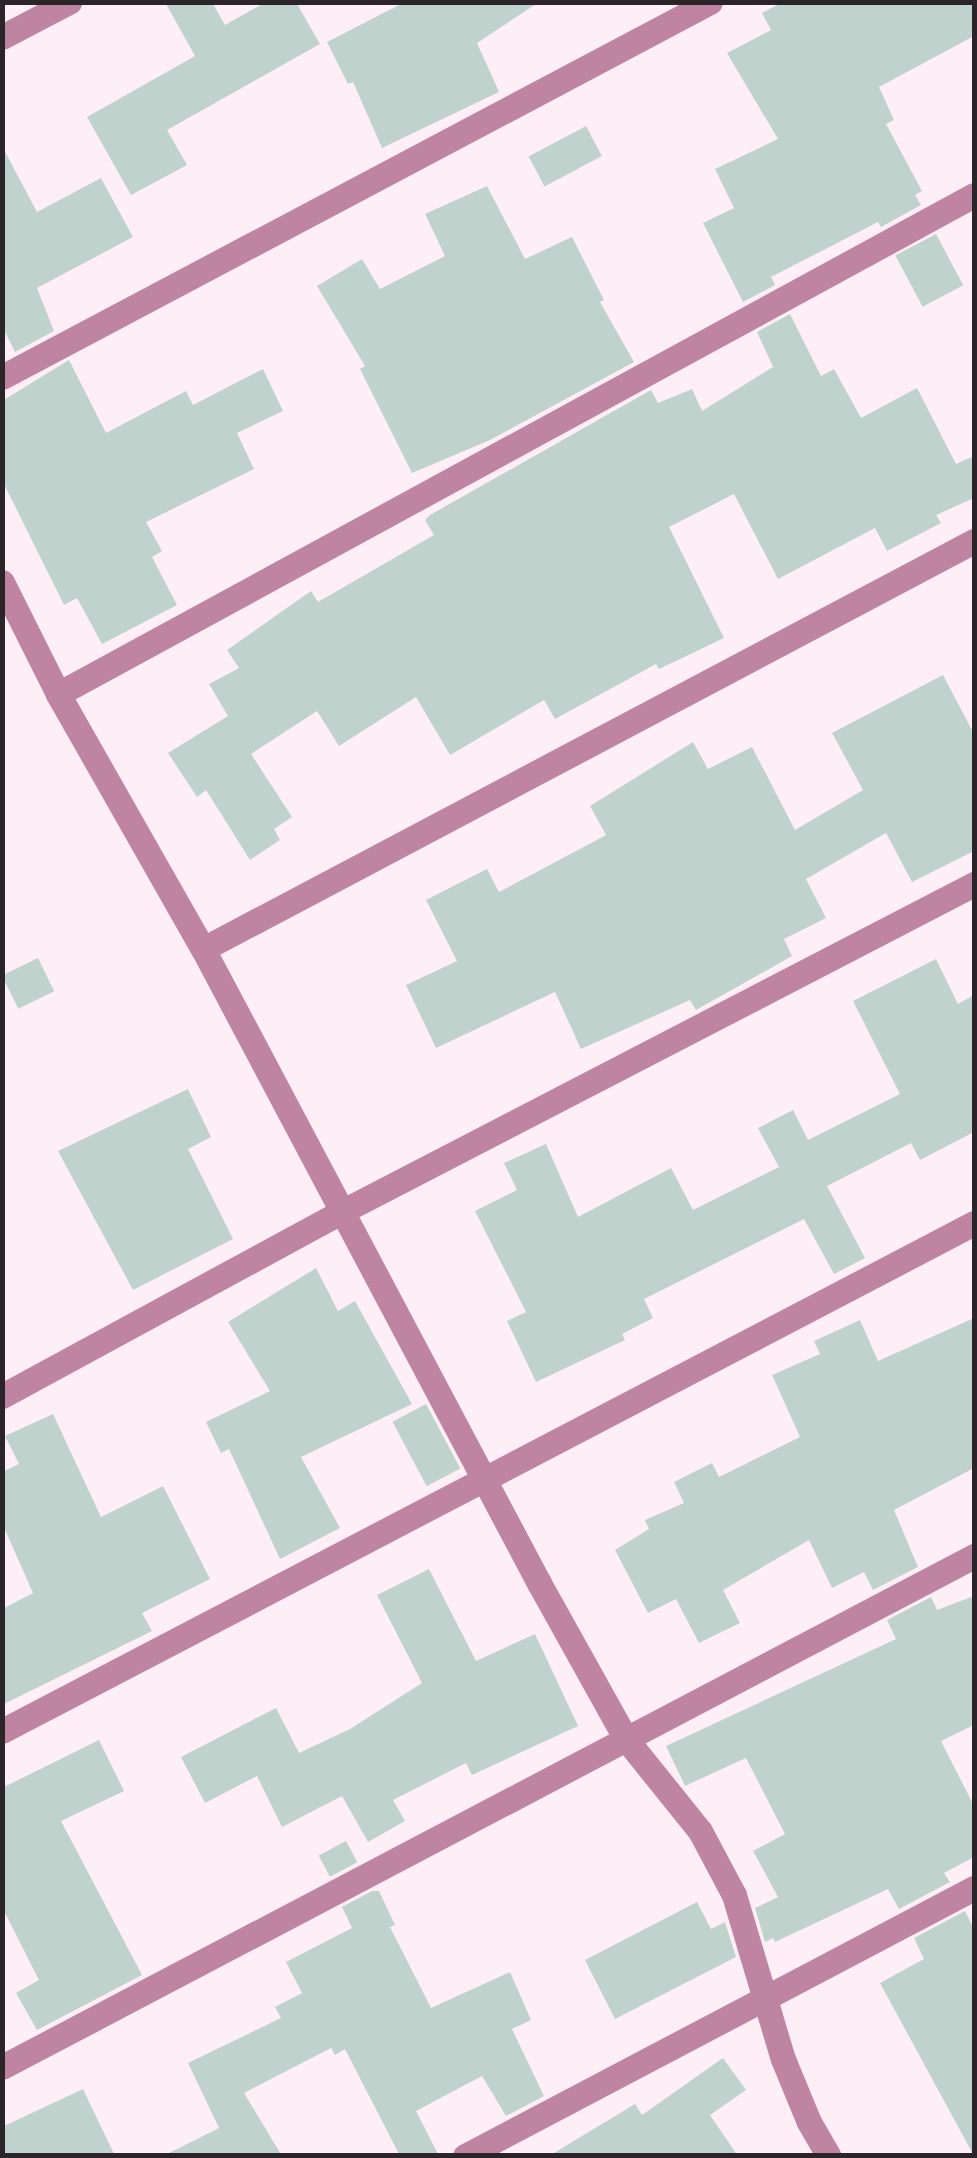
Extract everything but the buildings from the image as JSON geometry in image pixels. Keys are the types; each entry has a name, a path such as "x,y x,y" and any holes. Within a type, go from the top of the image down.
{"street":[{"path":"2,38 69,2"},
{"path":"2,377 710,2"},
{"path":"58,694 974,195"},
{"path":"203,949 974,541"},
{"path":"2,582 58,694 203,949 482,1477 626,1739 700,1831 734,1894 802,2106 829,2156"},
{"path":"2,1396 343,1211 974,884"},
{"path":"2,1731 974,1223"},
{"path":"2,2067 974,1556"},
{"path":"465,2156 974,1888"}]}
